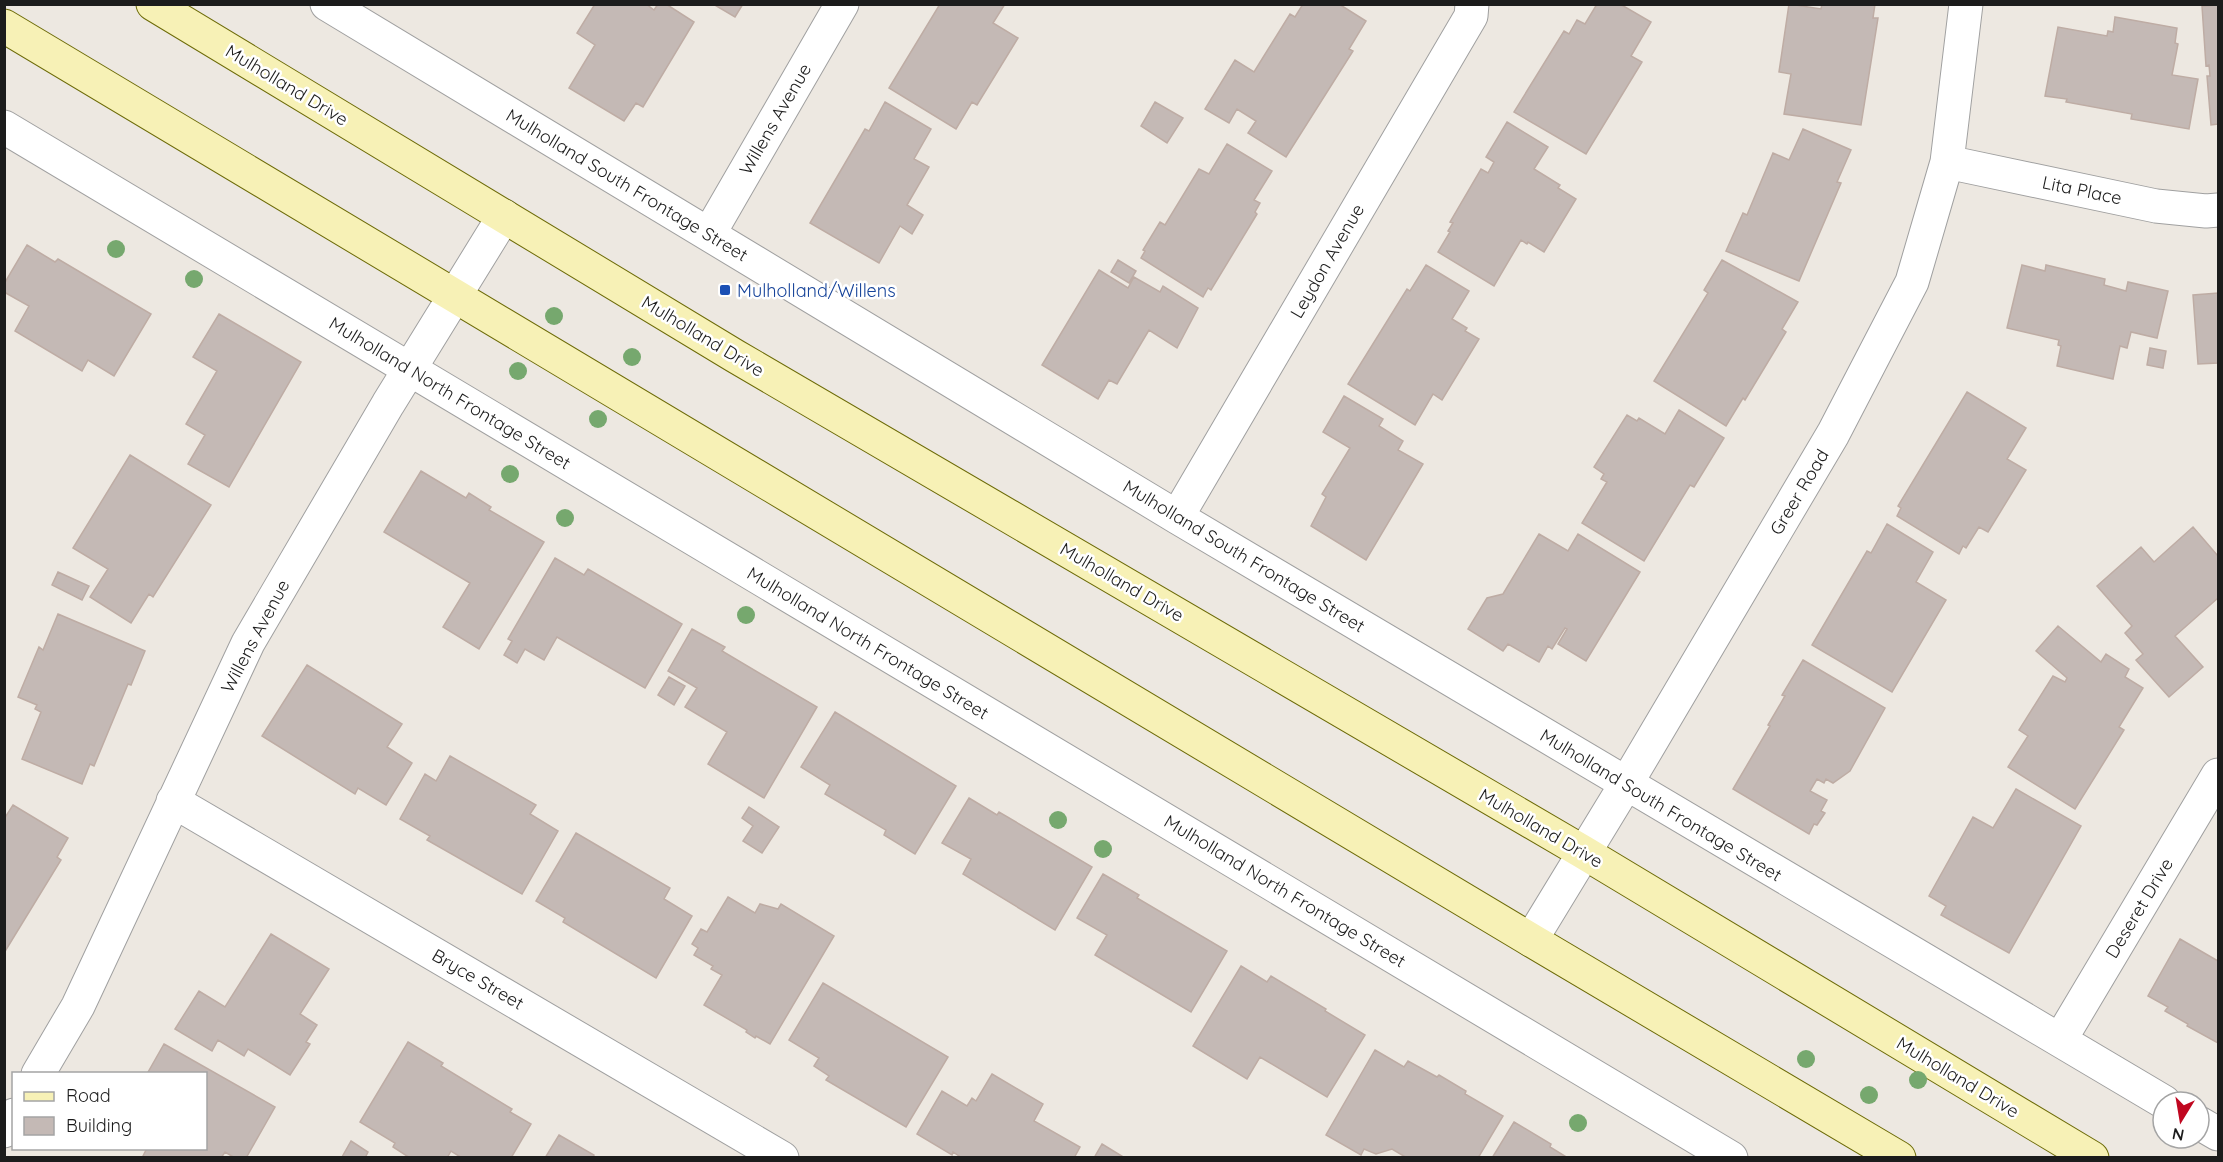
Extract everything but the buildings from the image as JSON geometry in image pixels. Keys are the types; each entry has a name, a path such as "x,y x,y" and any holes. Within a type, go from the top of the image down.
{"main road":[{"name":"Mulholland Drive","path":"153,4 735,356 1583,852 2092,1158"},
{"path":"4,26 1899,1158"}],"street":[{"name":"Mulholland South Frontage Street","path":"327,4 1177,516 2151,1094"},
{"name":"Willens Avenue","path":"709,234 842,4"},
{"name":"Leydon Avenue","path":"1177,516 1471,16 1472,4"},
{"name":"Greer Road","path":"1531,940 1833,434 1912,282 1947,162 1966,4"},
{"name":"Mulholland North Frontage Street","path":"4,127 1731,1158"},
{"name":"Lita Place","path":"1947,162 2156,206 2218,210"},
{"name":"Willens Avenue","path":"39,1072 78,1006 248,643 388,404 504,216"},
{"name":"Deseret Drive","path":"2060,1040 2218,775"},
{"name":"Bryce Street","path":"173,801 782,1158"},
{"path":"4,1131 12,1118"}],"place":[{"name":"Mulholland/Willens","path":"725,290"}]}
